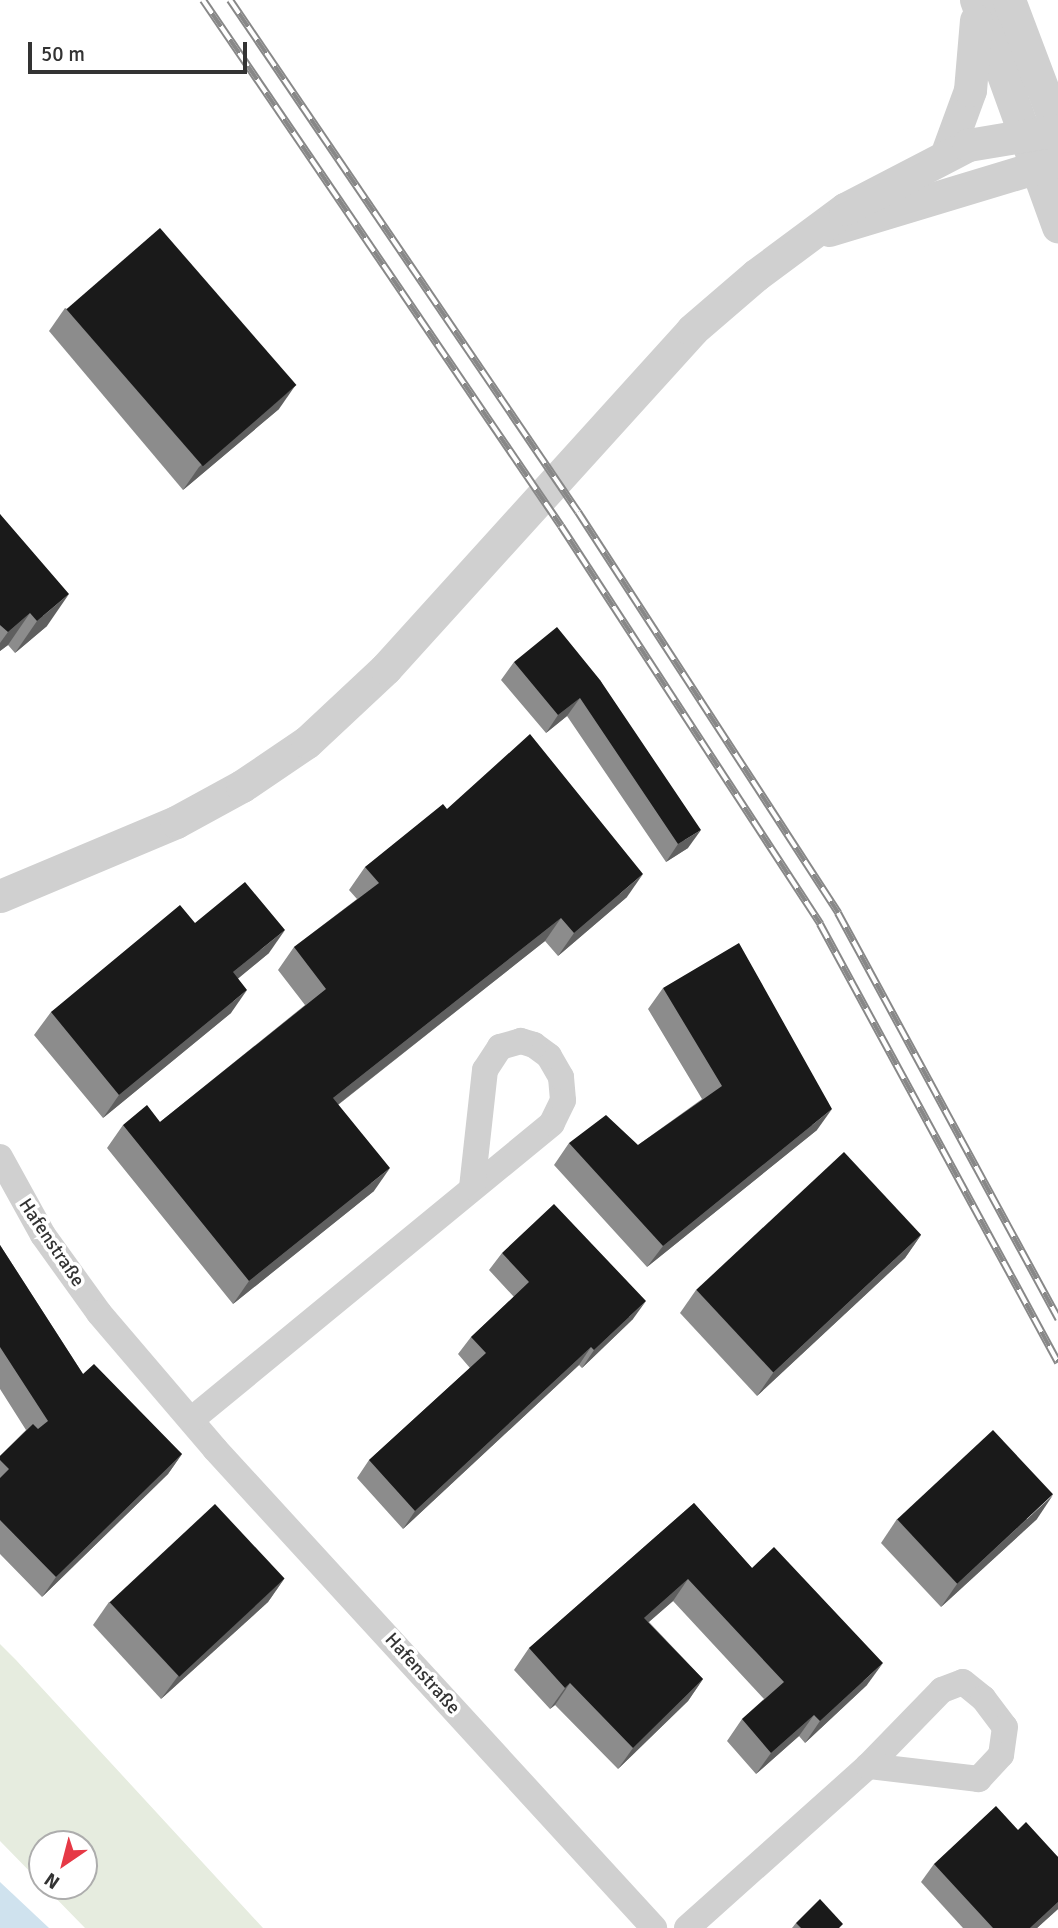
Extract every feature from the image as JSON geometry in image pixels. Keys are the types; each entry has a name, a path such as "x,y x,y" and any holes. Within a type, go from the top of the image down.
{"street":[{"path":"976,0 1024,134 1048,165 1058,227"},
{"path":"947,153 970,90 976,0"},
{"path":"0,896 176,821 242,786 307,742 386,668 692,330 756,275 816,234 865,195 947,153 1024,134 1058,130 1009,0"},
{"path":"816,234 1048,165"},
{"path":"191,1420 472,1186 540,1135 559,1113 561,1077 549,1056 534,1045 521,1041 500,1047 485,1070 472,1186"},
{"name":"Hafenstraße","path":"0,1157 43,1235 99,1313 191,1420 654,1928"},
{"path":"687,1928 868,1766 942,1690 963,1682 983,1698 1005,1727 1001,1755 979,1779 868,1766"}],"shaded area":[{"path":"0,1644 263,1928 85,1928 58,1900 98,1900 98,1830 28,1830 28,1870 0,1841"}],"water":[{"path":"0,1882 49,1928 0,1928"}],"building":[{"path":"160,228 296,385 203,466 66,309"},
{"path":"0,514 69,594 37,621 30,613 8,632 0,625"},
{"path":"557,627 600,680 701,830 678,844 580,698 558,715 514,662"},
{"path":"530,734 643,874 574,933 561,918 333,1098 390,1168 249,1281 123,1125 147,1105 160,1122 326,989 294,947 379,883 365,867 443,804 447,809"},
{"path":"245,882 285,930 233,972 247,990 119,1095 51,1012 180,905 195,923"},
{"path":"739,943 832,1109 663,1246 569,1143 606,1115 638,1145 722,1086 663,988"},
{"path":"844,1152 921,1235 773,1372 696,1290"},
{"path":"554,1204 646,1301 594,1350 591,1347 415,1511 369,1460 486,1353 471,1337 529,1282 502,1253"},
{"path":"0,1245 83,1374 94,1364 182,1454 56,1577 0,1520 0,1478 9,1469 0,1460 0,1456 33,1424 38,1429 48,1421 0,1347"},
{"path":"993,1430 1053,1494 957,1584 897,1519"},
{"path":"694,1503 752,1568 774,1547 883,1663 820,1721 814,1715 771,1753 742,1719 784,1682 688,1579 644,1618 703,1679 633,1748 570,1683 565,1688 529,1648"},
{"path":"215,1504 285,1579 179,1677 110,1602"},
{"path":"996,1806 1018,1830 1026,1822 1058,1857 1058,1902 1030,1928 993,1928 934,1864"},
{"path":"820,1899 843,1924 839,1928 801,1928 796,1923"}],"railway":[{"path":"203,0 561,526 820,924 1058,1363"},
{"path":"230,0 578,512 838,913 1058,1319"}]}
